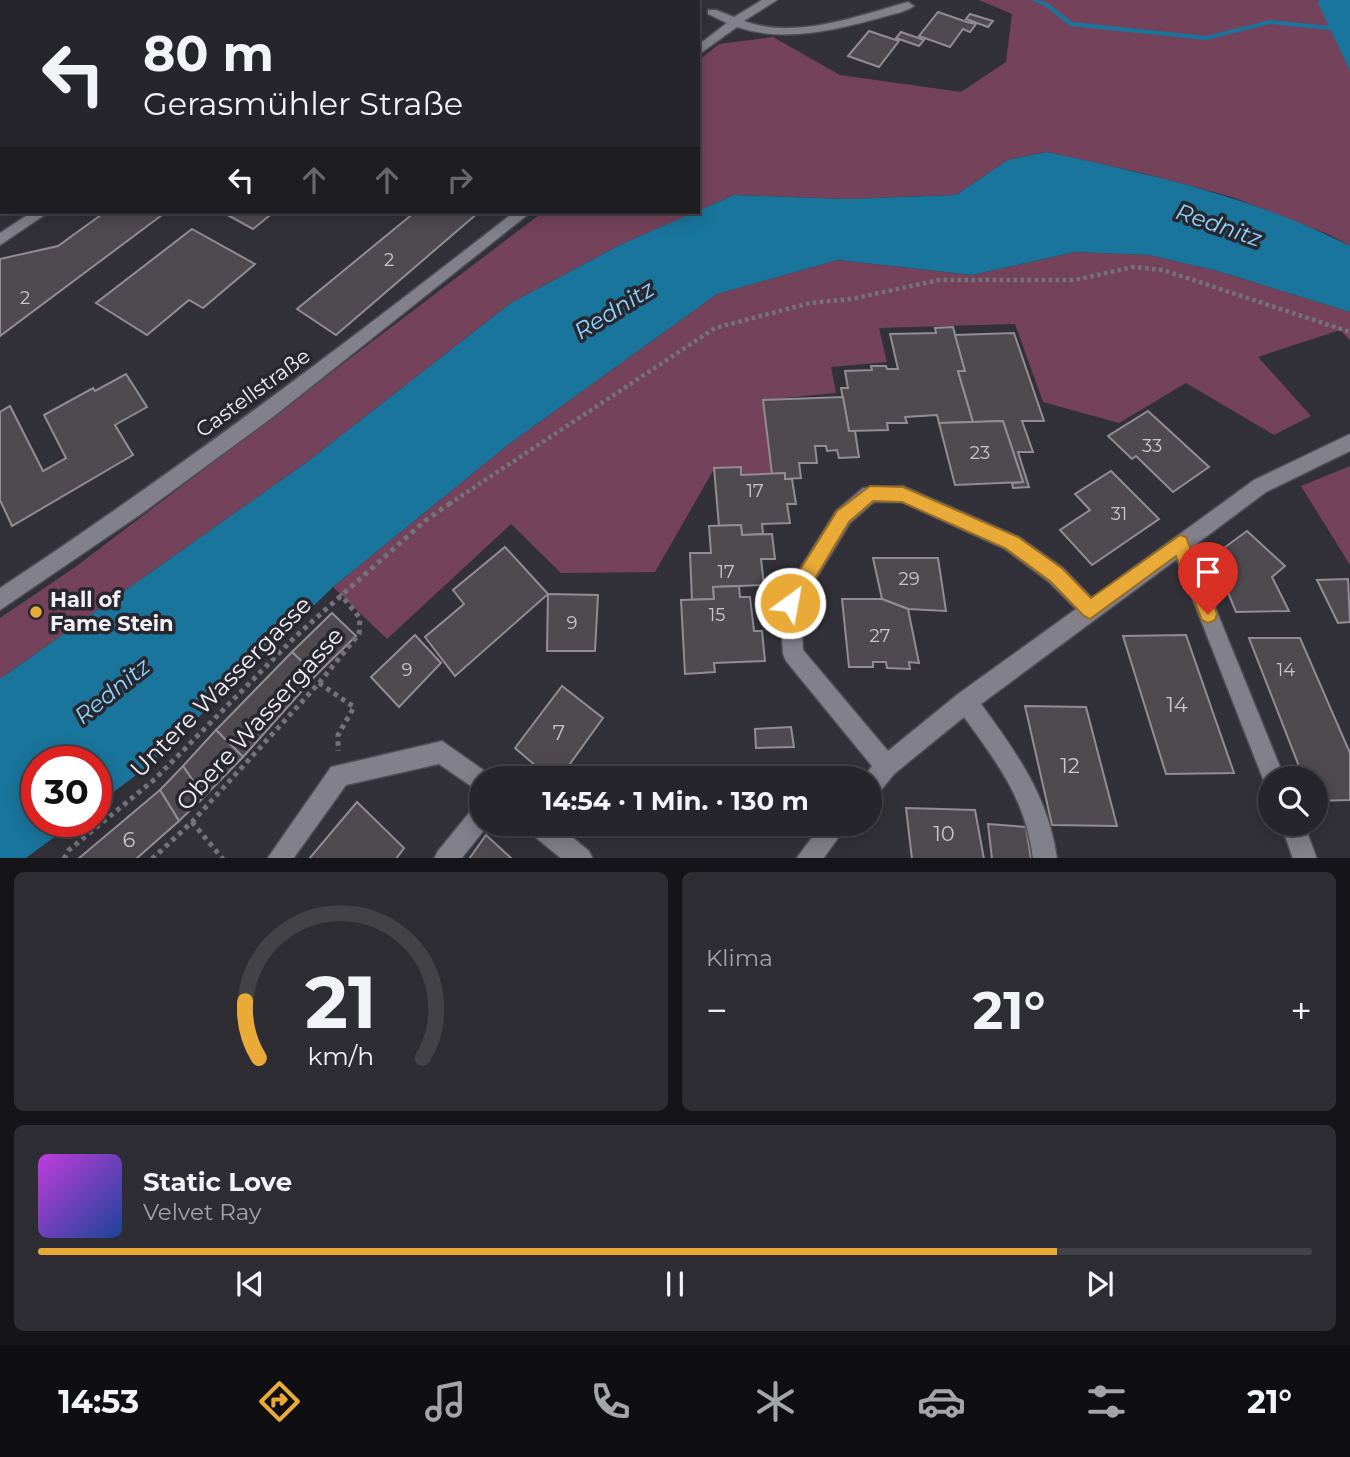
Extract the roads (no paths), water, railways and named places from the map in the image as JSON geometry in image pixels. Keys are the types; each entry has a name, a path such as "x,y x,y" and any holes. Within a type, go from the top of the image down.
{"street":[{"path":"700,49 752,9 771,0"},
{"path":"712,12 761,30 798,30 861,19 908,6"},
{"path":"0,240 39,214"},
{"name":"Castellstraße","path":"0,600 82,545 321,373 521,214"},
{"path":"882,771 966,702 1259,486 1350,442"},
{"path":"886,766 793,654 791,628 790,603 843,516 870,494 903,494 1012,542 1056,575 1090,610"},
{"path":"1180,543 1269,766"},
{"path":"966,702 1028,789 1044,835 1045,858"},
{"path":"280,858 339,775 442,752 469,773"},
{"path":"447,858 469,831"},
{"path":"552,836 580,858"},
{"path":"809,858 827,836"},
{"path":"1296,836 1305,858"}],"water":[{"path":"1319,0 1350,0 1350,71 1318,3"},
{"name":"Rednitz","path":"1046,152 1201,189 1277,214 1350,246 1350,312 1218,271 1149,255 1075,252 972,275 838,260 717,294 509,444 333,587 147,767 112,793 112,746 21,746 21,837 54,837 26,858 0,858 0,679 307,462 511,303 620,245 691,214 700,214 700,210 734,195 847,199 956,195 1008,160"}],"waterway":[{"path":"1034,0 1047,5 1070,24 1206,38 1270,22 1350,30"}],"place":[{"name":"Hall of Fame Stein","path":"36,612"}]}
